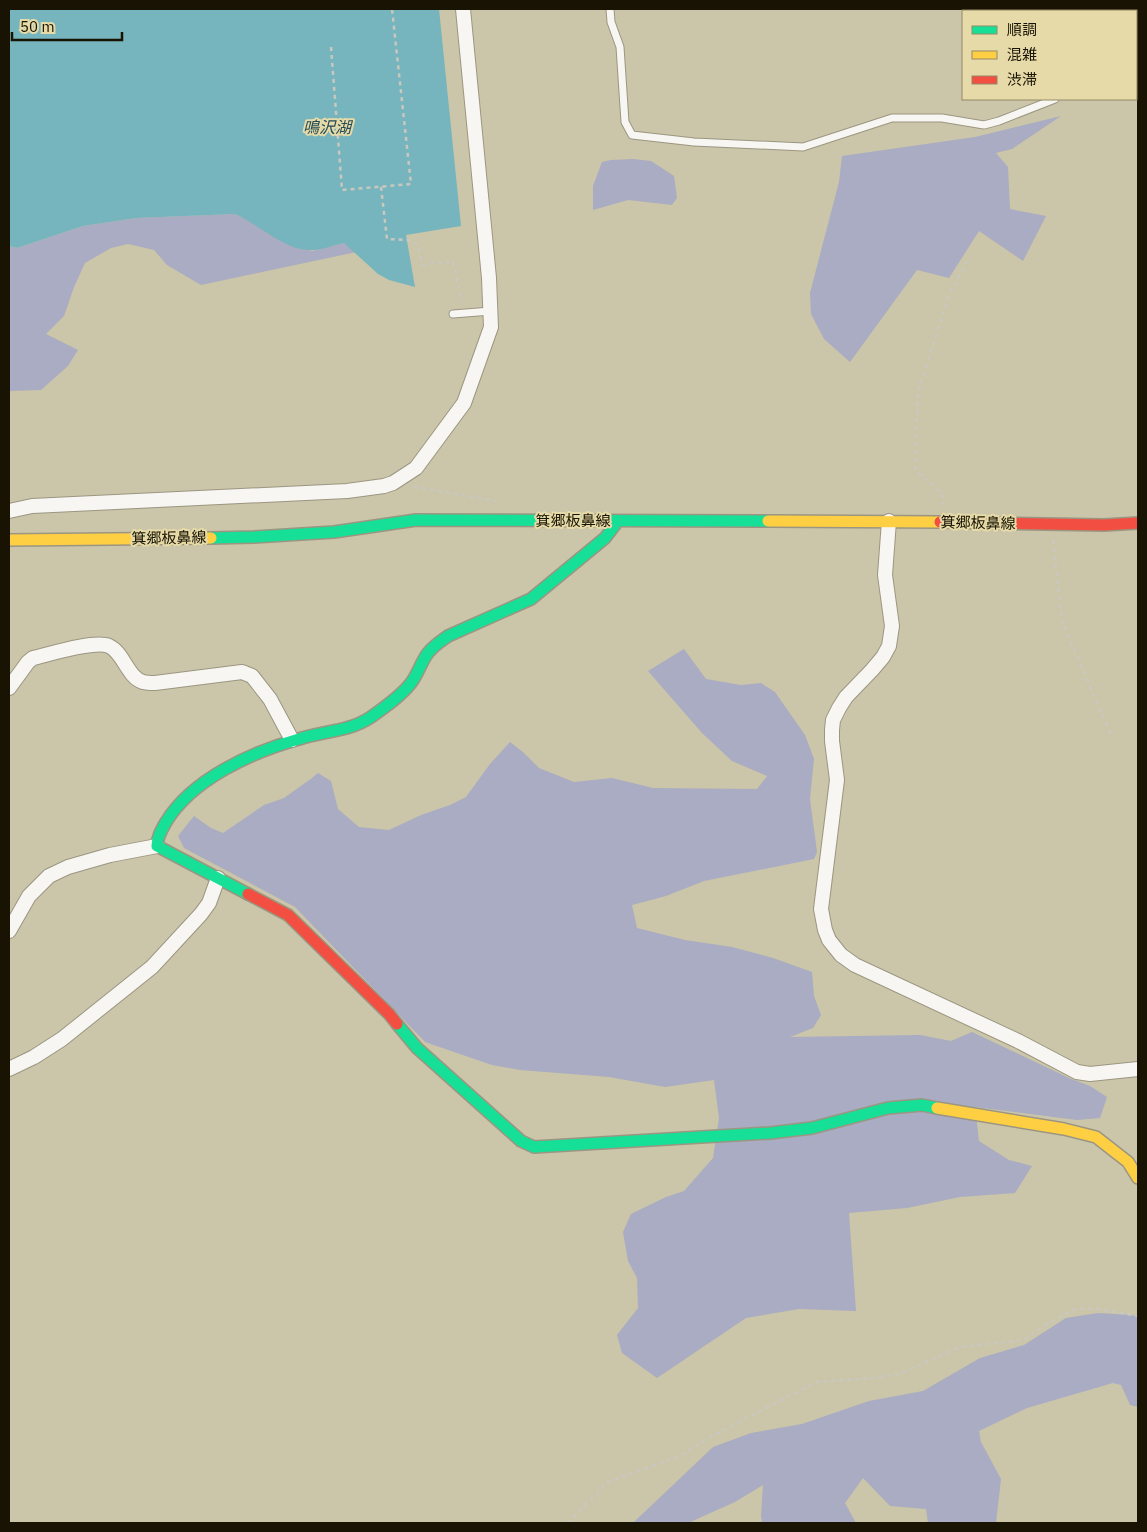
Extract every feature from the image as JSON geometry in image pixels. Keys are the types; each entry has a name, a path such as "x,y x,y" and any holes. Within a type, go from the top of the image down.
{"street":[{"path":"9,511 32,506 347,491 384,486 399,480 416,468 464,403 491,327 463,9"},
{"name":"箕郷板鼻線","path":"9,540 254,537 334,532 416,520 889,521 1104,525 1138,523"},
{"path":"157,846 156,842 168,817 185,796 208,780 248,758 292,740 351,727 365,721 406,689 413,681 427,654 437,642 531,599 605,538 618,521"},
{"path":"889,521 885,574 892,626 889,646 883,657 846,697 838,708 833,720 832,741 837,780 821,909 825,930 835,948 854,965 1018,1041 1077,1072 1090,1074 1138,1069"},
{"path":"9,688 33,658 97,644 108,646 116,650 132,674 141,682 155,684 242,672 252,676 270,699 292,740"},
{"path":"9,931 28,896 48,876 68,867 110,855 157,846 288,915 389,1014 416,1048 521,1141 534,1147 770,1133 812,1128 888,1108 922,1105 1064,1129 1096,1137 1128,1162 1138,1178"},
{"path":"9,1069 34,1057 62,1039 152,967 201,914 209,903 218,878"}],"lane":[{"path":"610,9 611,22 620,47 625,122 632,135 694,142 803,147 892,118 942,118 984,125 1052,100"},
{"path":"453,314 491,311"}],"path":[{"path":"331,47 342,190 411,184 392,9"},
{"path":"381,187 387,239 409,240 417,244 423,265 453,261 464,313"},
{"path":"946,522 942,493 915,470 918,392 950,292 967,262"},
{"path":"399,480 414,487 507,502"},
{"path":"1051,524 1062,621 1111,735"},
{"path":"568,1523 608,1482 678,1457 712,1436 816,1382 874,1378 901,1373 960,1347 1024,1340 1043,1326 1075,1309 1099,1309 1138,1316"}],"shaded area":[{"path":"1061,116 1012,149 996,153 1008,167 1010,209 1046,216 1023,261 979,231 949,278 917,270 850,362 824,339 811,314 810,293 839,182 842,156 975,137"},
{"path":"633,159 651,161 674,176 677,198 672,205 628,200 593,210 593,186 602,162"},
{"path":"235,214 312,251 344,243 361,251 201,285 167,265 154,250 128,244 111,248 85,263 64,316 46,334 78,350 68,366 41,390 9,391 9,246 17,248 83,226 136,218"},
{"path":"684,649 706,679 741,685 761,683 775,692 805,735 814,759 810,799 817,852 814,859 704,881 666,896 632,905 637,928 685,940 732,947 773,958 812,972 814,996 821,1015 813,1028 790,1037 920,1035 951,1041 972,1032 1090,1086 1107,1097 1100,1118 1077,1120 975,1107 979,1141 1009,1160 1032,1166 1015,1193 960,1197 907,1208 849,1213 856,1311 799,1309 746,1318 657,1378 622,1353 617,1335 638,1308 637,1278 628,1261 623,1232 631,1214 666,1197 684,1191 713,1158 719,1118 714,1080 665,1087 609,1077 520,1070 492,1065 425,1042 295,907 184,848 178,836 194,816 211,828 223,833 264,805 284,798 318,773 331,781 338,809 359,827 389,830 466,797 490,764 510,742 539,768 574,782 612,778 653,788 757,789 767,776 732,761 702,733 648,671"},
{"path":"1098,1313 1138,1317 1138,1407 1130,1405 1121,1385 1113,1383 1027,1408 979,1431 981,1442 1001,1479 996,1523 928,1523 926,1509 890,1506 863,1478 845,1503 856,1523 762,1523 763,1485 735,1502 688,1523 633,1523 713,1447 751,1433 802,1424 869,1401 923,1391 980,1358 1024,1345 1066,1318"}],"water":[{"name":"鳴沢湖","path":"9,9 439,9 461,226 406,235 415,287 389,280 378,274 344,243 313,250 293,247 235,214 136,218 83,226 17,248 9,246"}],"traffic: fast":[{"path":"211,538 334,532 416,520 768,521"},
{"path":"248,894 157,846 161,830 177,807 207,780 262,751 308,736 354,726 371,717 407,688 430,650 437,644 448,636 531,599 605,538 618,521"},
{"path":"397,1024 417,1048 521,1141 534,1147 770,1133 812,1128 888,1108 922,1105 937,1108"}],"traffic: slow":[{"path":"768,521 940,522"},
{"path":"9,540 211,538"},
{"path":"937,1108 1064,1129 1096,1137 1128,1162 1138,1178"}],"traffic: jam":[{"path":"940,522 1104,525 1138,523"},
{"path":"248,894 288,915 397,1024"}]}
